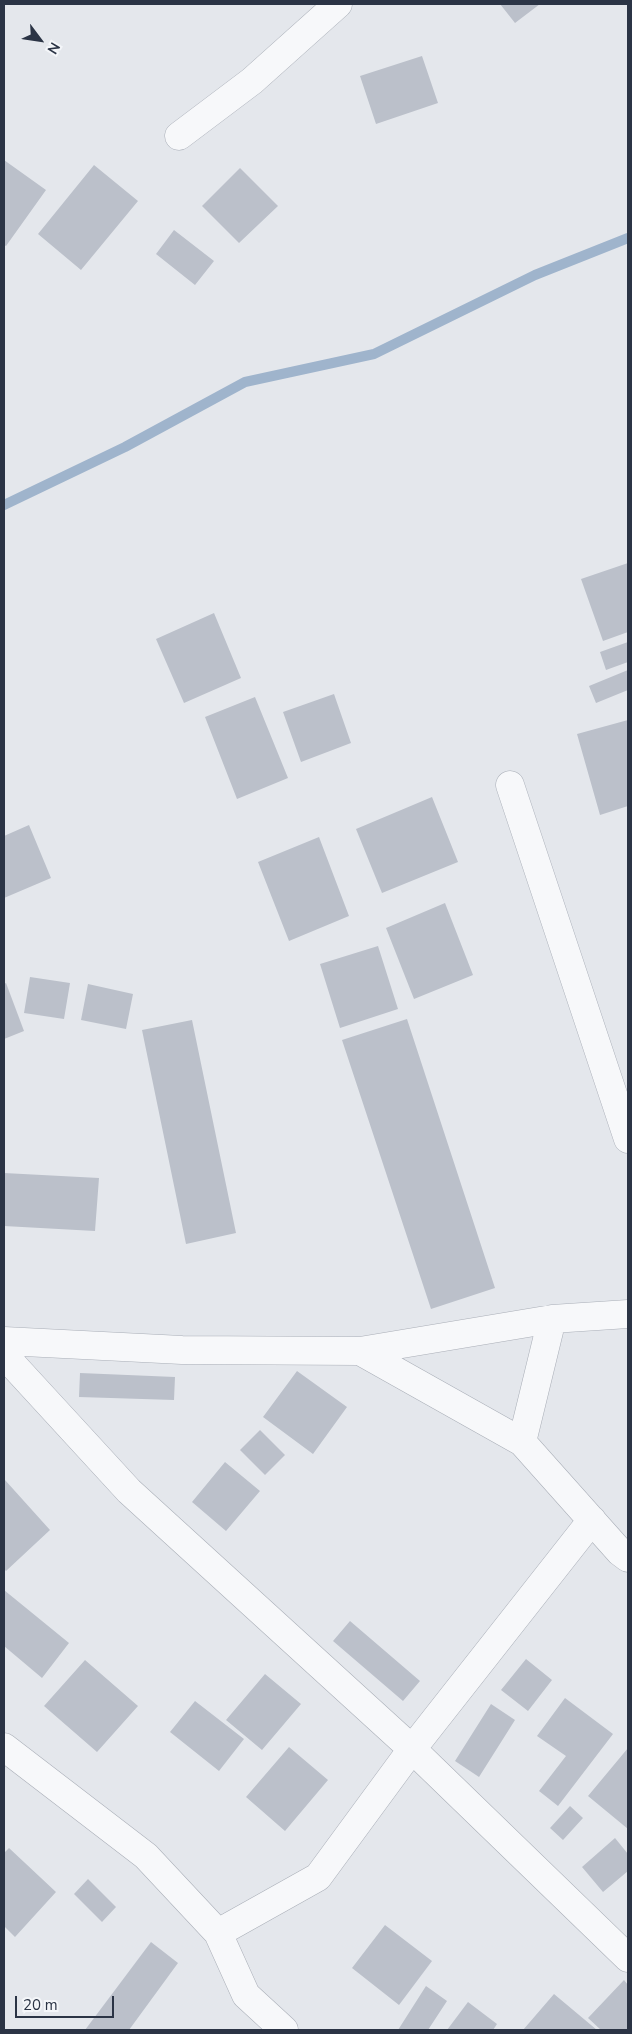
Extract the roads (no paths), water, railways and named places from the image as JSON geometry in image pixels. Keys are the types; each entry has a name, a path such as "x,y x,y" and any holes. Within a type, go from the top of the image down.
{"street":[{"path":"178,136 252,81 338,4"},
{"path":"510,785 628,1139"},
{"path":"4,1341 182,1350 360,1351 552,1319 628,1314"},
{"path":"522,1442 552,1319"},
{"path":"360,1351 522,1442 628,1558"},
{"path":"4,1355 129,1491 412,1749 628,1958"},
{"path":"218,1933 318,1877 412,1749 592,1520"},
{"path":"4,1747 146,1856 218,1933 246,1995 284,2030"}],"waterway":[{"path":"4,505 125,447 245,382 374,354 535,275 628,238"}]}
